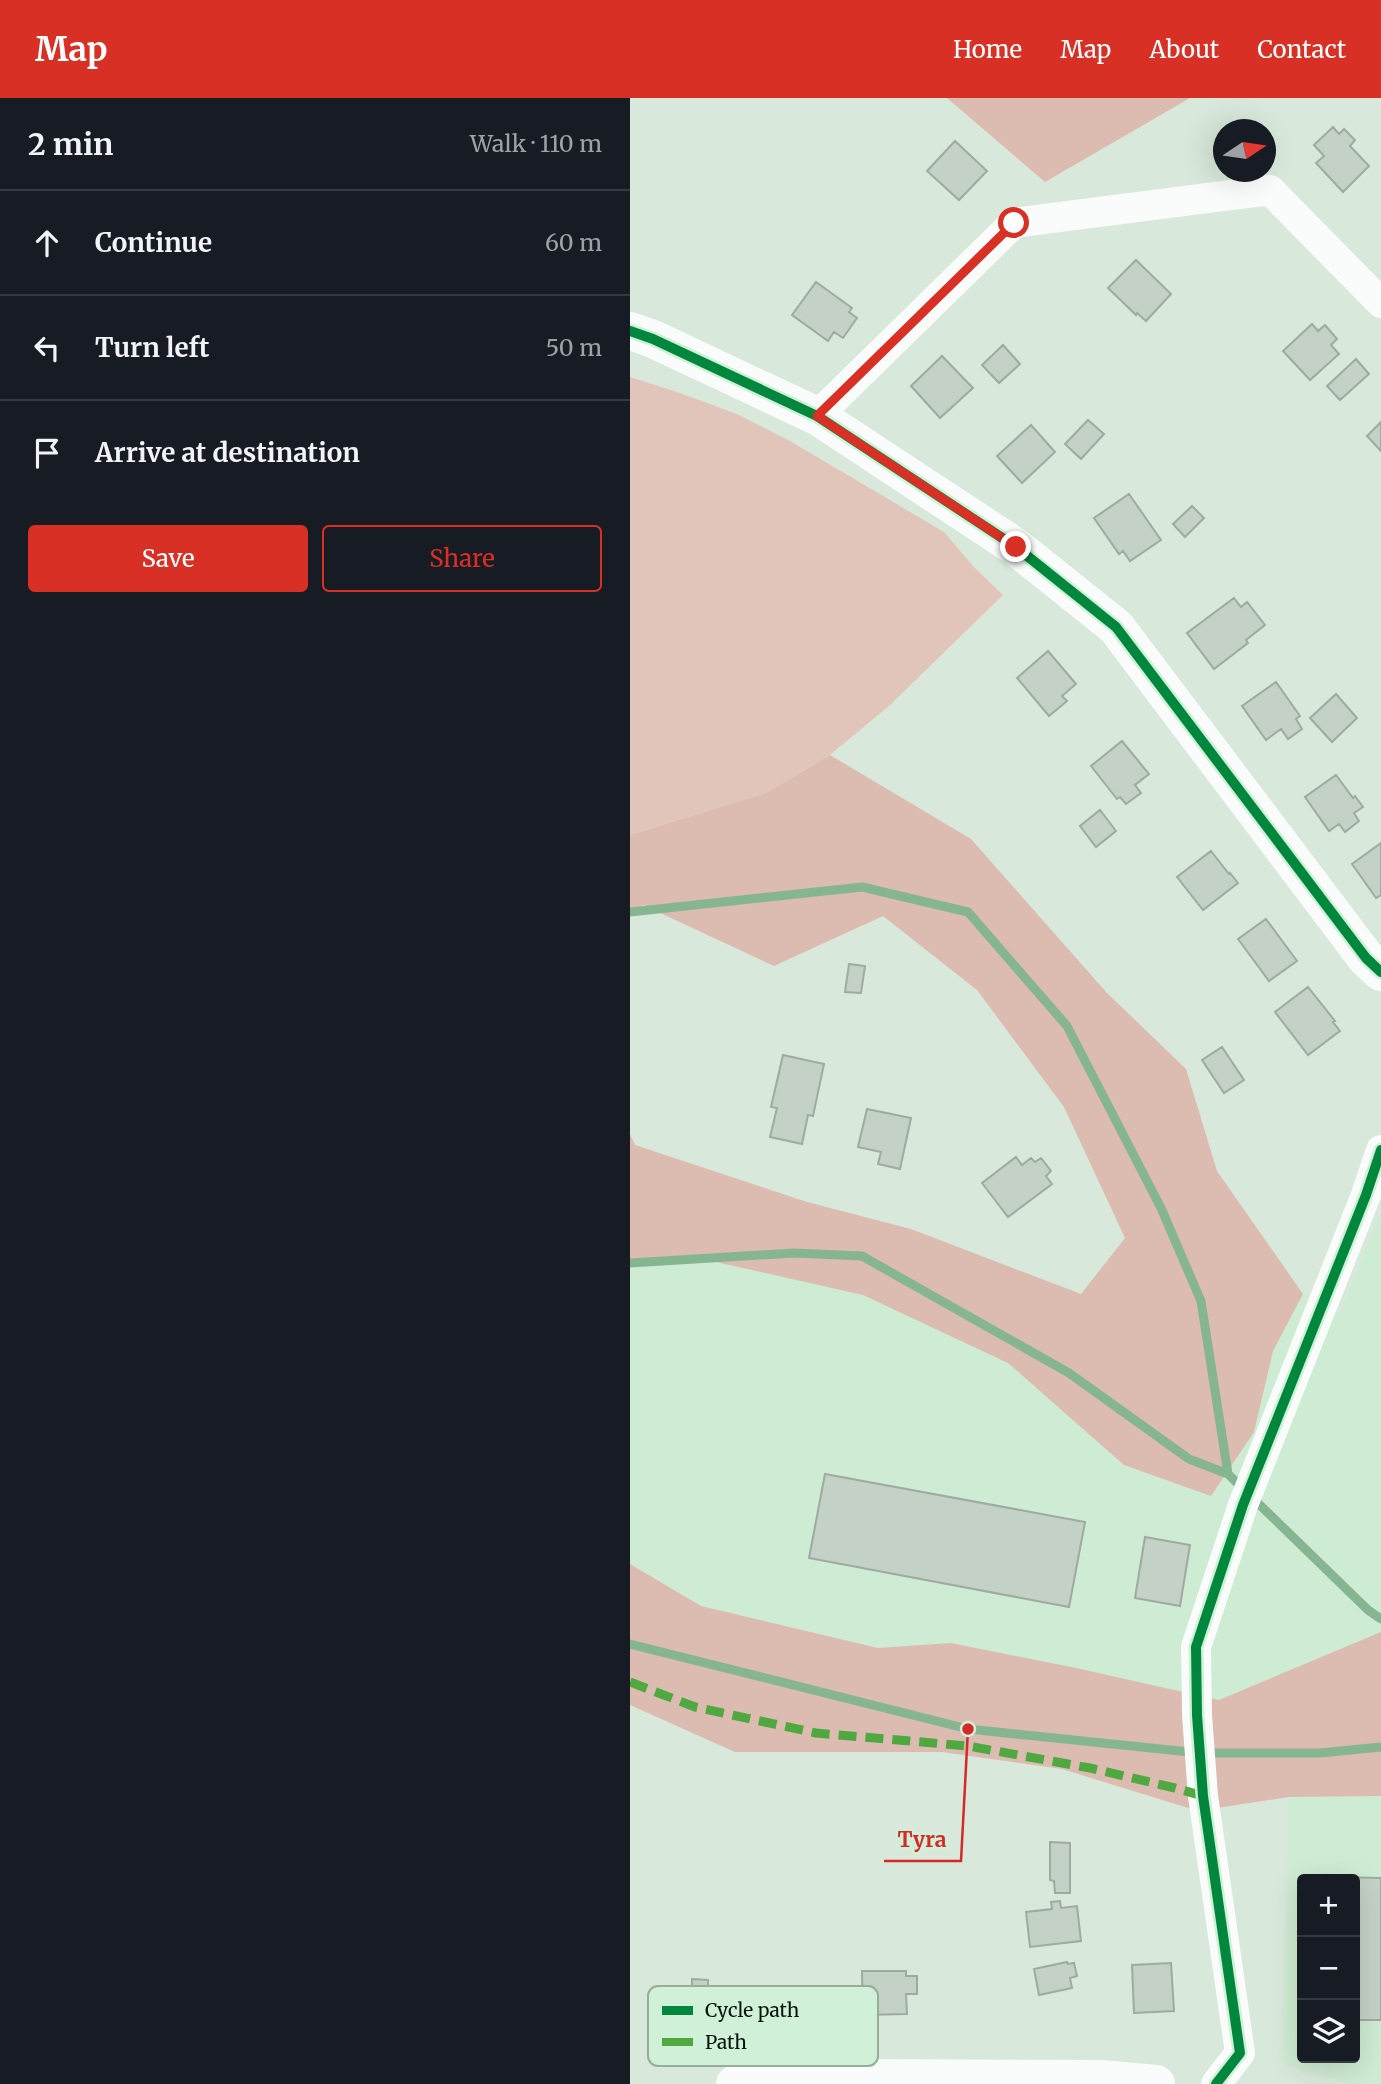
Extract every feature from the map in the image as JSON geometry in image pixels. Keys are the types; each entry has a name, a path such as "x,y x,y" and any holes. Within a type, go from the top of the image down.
{"street":[{"path":"817,416 1014,223 1270,190 1381,303"},
{"path":"630,331 653,339 817,416 1016,547 1116,627 1366,958 1381,972"},
{"path":"1216,2084 1240,2053 1202,1788 1196,1647 1243,1506 1366,1195 1381,1150"},
{"path":"735,2084 860,2078 1101,2079 1156,2084"}],"shaded area":[{"path":"947,98 1190,98 1045,182"},
{"path":"630,377 737,414 790,441 944,532 1003,595 889,706 830,755 766,793 630,835"},
{"path":"830,755 971,839 1107,993 1186,1069 1217,1171 1303,1294 1273,1351 1254,1432 1211,1496 1124,1465 1008,1363 863,1295 694,1257 630,1265 630,1134 635,1145 807,1202 911,1229 1081,1294 1125,1238 1064,1107 977,990 883,916 774,966 643,905 630,914 630,835 766,793"},
{"path":"1381,1211 1381,1632 1219,1700 951,1643 878,1648 701,1606 630,1564 630,1265 694,1257 863,1295 1008,1363 1035,1388 1254,1432 1273,1351 1303,1294 1340,1314"},
{"path":"630,1564 701,1606 878,1648 951,1643 1219,1700 1381,1632 1381,1796 1289,1797 1198,1811 1062,1769 942,1752 735,1752 630,1705"},
{"path":"1381,1796 1381,2084 1351,2084 1282,2064 1289,1797"}],"building":[{"path":"1333,127 1339,134 1344,129 1355,140 1350,146 1369,166 1343,192 1316,163 1324,156 1314,145"},
{"path":"955,141 987,171 959,200 927,171"},
{"path":"1136,260 1171,294 1146,321 1108,288"},
{"path":"816,282 852,308 849,312 857,318 843,338 834,332 828,341 792,315"},
{"path":"1312,324 1318,331 1325,325 1337,339 1331,345 1339,354 1310,380 1283,351"},
{"path":"1003,345 1020,364 999,383 982,365"},
{"path":"942,356 973,388 940,418 911,386"},
{"path":"1356,359 1369,374 1340,400 1327,386"},
{"path":"1088,420 1104,434 1081,459 1065,444"},
{"path":"1381,422 1381,451 1367,436"},
{"path":"1031,425 1055,452 1022,483 997,456"},
{"path":"1129,494 1161,540 1130,561 1123,551 1119,554 1094,518"},
{"path":"1192,506 1204,518 1185,537 1173,524"},
{"path":"1234,598 1241,607 1247,602 1265,625 1246,640 1248,643 1214,669 1187,633"},
{"path":"1048,651 1076,684 1062,696 1067,701 1049,716 1017,678"},
{"path":"1276,682 1300,716 1296,719 1302,729 1288,739 1281,729 1266,740 1242,706"},
{"path":"1336,694 1357,718 1332,742 1310,718"},
{"path":"1122,741 1149,774 1135,785 1141,793 1126,804 1120,797 1117,799 1091,766"},
{"path":"1336,775 1363,807 1354,813 1359,821 1345,832 1339,824 1329,831 1305,797"},
{"path":"1100,810 1116,831 1096,847 1080,826"},
{"path":"1381,843 1381,895 1376,898 1352,864"},
{"path":"1211,851 1238,883 1203,910 1177,877"},
{"path":"1266,919 1297,961 1269,981 1238,939"},
{"path":"849,964 865,966 861,993 845,992"},
{"path":"1308,987 1340,1031 1308,1055 1275,1012"},
{"path":"1222,1047 1244,1080 1224,1093 1202,1060"},
{"path":"783,1055 824,1064 813,1116 808,1115 802,1144 770,1137 777,1108 771,1107"},
{"path":"867,1109 911,1118 900,1169 878,1164 881,1152 858,1147"},
{"path":"1016,1157 1022,1165 1031,1158 1035,1162 1041,1158 1051,1171 1046,1176 1052,1184 1008,1217 982,1183"},
{"path":"825,1474 1085,1522 1069,1607 809,1558"},
{"path":"1145,1537 1190,1545 1180,1606 1135,1598"},
{"path":"1050,1842 1070,1843 1070,1893 1055,1893 1054,1881 1050,1880"},
{"path":"1360,1878 1381,1878 1381,2020 1360,2020"},
{"path":"1060,1901 1061,1908 1077,1906 1081,1941 1030,1947 1026,1912 1052,1909 1051,1902"},
{"path":"1074,1963 1077,1976 1070,1978 1072,1988 1039,1995 1034,1969"},
{"path":"1171,1963 1174,2011 1134,2013 1132,1965"},
{"path":"862,1971 906,1971 906,1976 917,1976 917,1994 906,1994 907,2014 878,2015 878,1986 862,1986"},
{"path":"692,1979 708,1980 708,1986 692,1986"}],"waterway":[{"path":"630,912 862,887 968,912 1067,1026 1161,1208 1201,1301 1228,1474"},
{"path":"630,1263 794,1253 862,1256 1069,1373 1189,1459 1228,1474 1368,1610 1381,1619"},
{"path":"630,1644 968,1729 1199,1753 1320,1753 1381,1747"}],"marked path":[{"path":"630,1682 695,1707 816,1733 968,1746 1090,1768 1203,1796"}],"cycle path":[{"path":"630,331 653,339 817,416 1016,547 1116,627 1366,958 1381,972"},
{"path":"1216,2084 1240,2053 1203,1796 1197,1715 1196,1647 1243,1505 1366,1195 1381,1150"}],"place":[{"name":"Tyra","path":"968,1729"}],"route":[{"path":"1014,223 817,416 1016,547"}]}
